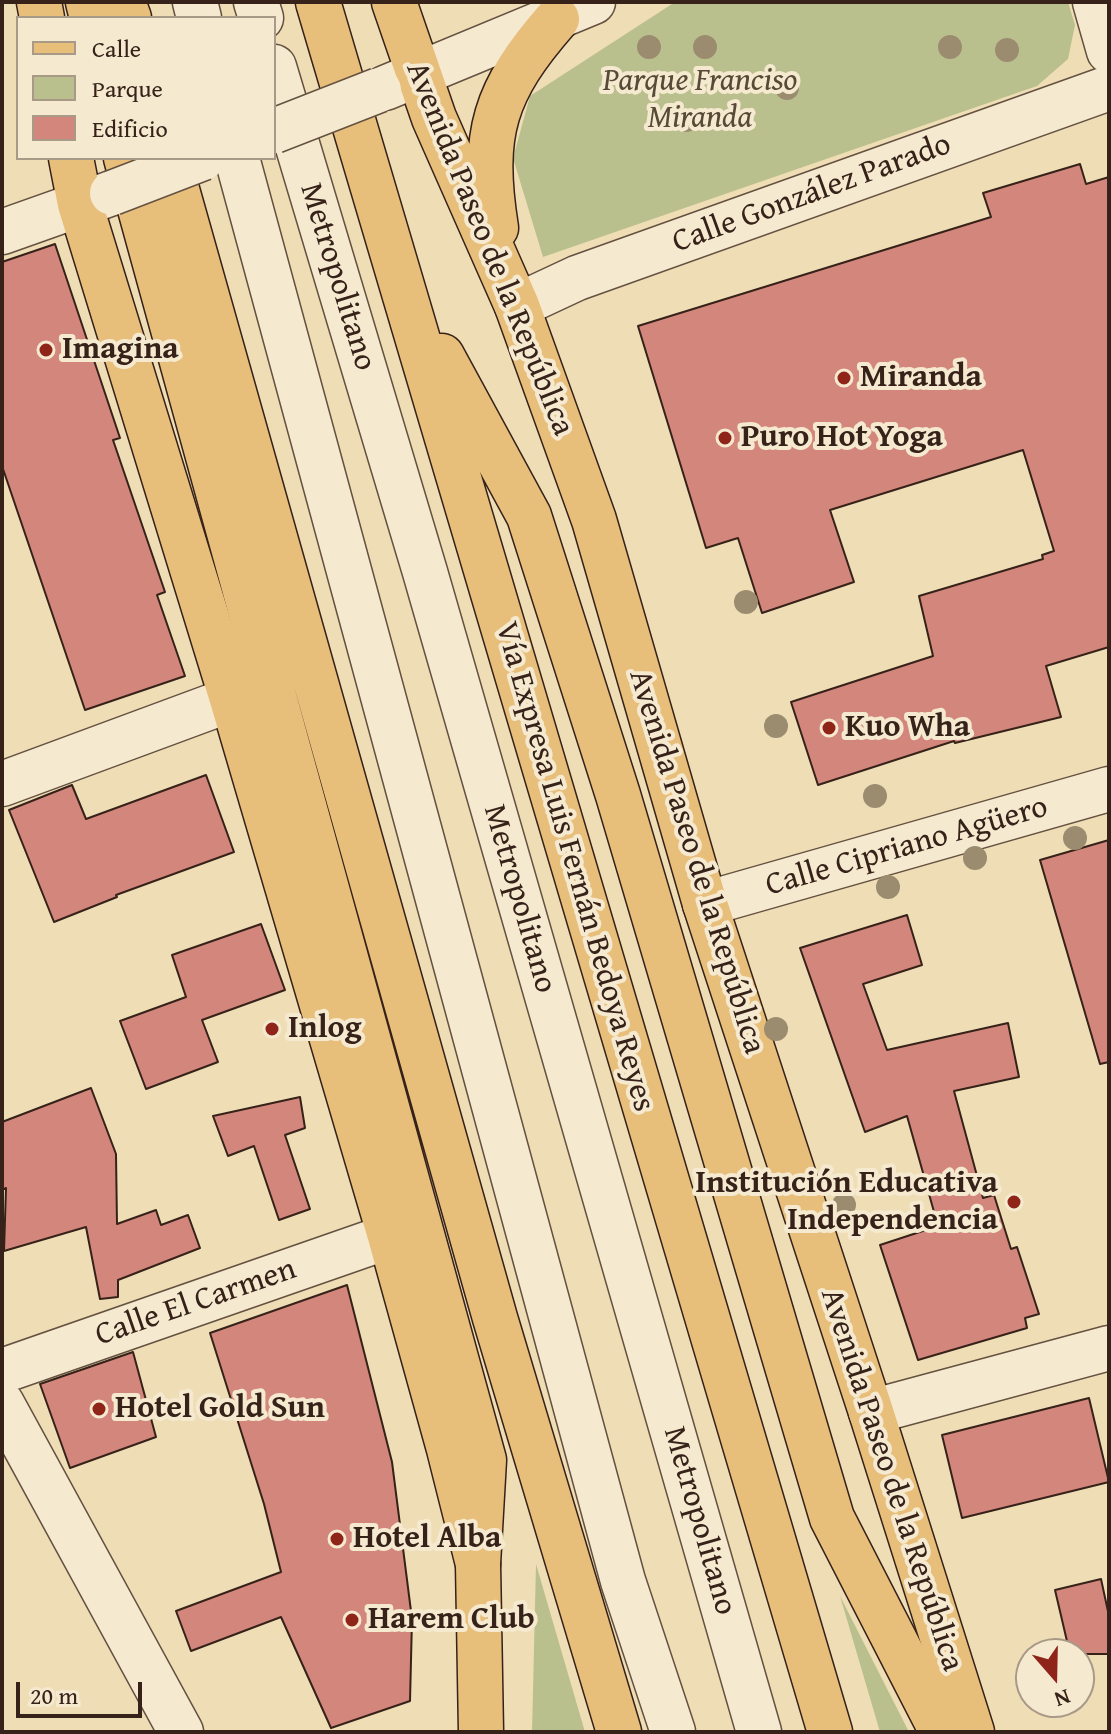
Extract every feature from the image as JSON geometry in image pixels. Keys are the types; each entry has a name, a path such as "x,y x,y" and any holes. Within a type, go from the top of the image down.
{"main road":[{"name":"Vía Expresa Luis Fernán Bedoya Reyes","path":"318,2 830,1732"},
{"name":"Avenida Paseo de la República","path":"395,2 398,82 510,292 594,520 705,904 972,1732"},
{"path":"510,292 490,175 489,152 494,122 505,92 524,59 575,10"},
{"path":"74,160 106,185 484,1460 478,1564 481,1732"},
{"path":"169,160 495,1318 619,1732"},
{"path":"106,185 232,699 390,1236 478,1564"},
{"path":"400,281 529,516 618,795 832,1518 942,1732"}],"street":[{"path":"1095,2 1109,51"},
{"path":"276,130 575,10"},
{"name":"Metropolitano","path":"276,74 425,572 759,1732"},
{"name":"Calle González Parado","path":"510,292 577,278 1109,88"},
{"path":"2,232 106,185 196,160"},
{"name":"Metropolitano","path":"238,160 623,1581 673,1732"},
{"path":"2,784 232,699"},
{"name":"Calle Cipriano Agüero","path":"705,904 1109,789"},
{"name":"Calle El Carmen","path":"2,1371 390,1236"},
{"path":"871,1412 1109,1348"},
{"path":"2,1404 181,1732"}],"green space":[{"name":"Parque Franciso Miranda","path":"675,2 1068,2 1075,25 1068,59 1037,86 543,257 513,158 530,96"},
{"path":"536,1564 585,1732 532,1732"},
{"path":"840,1596 909,1732 880,1732"}],"building":[{"path":"1080,164 1086,184 1109,177 1109,647 1046,666 1061,717 954,741 818,785 791,702 933,656 919,596 1043,559 1042,555 1054,551 1023,450 830,510 854,582 762,613 738,538 706,548 638,326 991,217 983,193"},
{"path":"55,244 120,438 113,440 165,592 157,595 185,676 85,710 2,466 2,262"},
{"path":"206,775 234,852 116,895 54,922 9,810 72,785 86,819"},
{"path":"1109,840 1109,1062 1100,1064 1040,860"},
{"path":"907,915 922,965 863,984 887,1050 1008,1023 1019,1077 954,1091 983,1198 994,1195 1011,1249 1017,1247 1039,1314 1025,1318 1027,1328 918,1360 880,1245 938,1226 907,1116 865,1132 800,948"},
{"path":"261,924 285,990 202,1020 218,1062 146,1089 120,1021 186,997 172,955"},
{"path":"91,1088 116,1154 117,1224 156,1210 161,1225 188,1215 200,1248 118,1280 118,1297 100,1299 86,1227 4,1251 6,1188 2,1190 2,1122"},
{"path":"300,1097 305,1128 285,1135 310,1209 279,1220 254,1146 228,1156 213,1116"},
{"path":"347,1285 392,1462 412,1619 410,1701 331,1728 281,1617 191,1651 176,1611 281,1572 264,1504 210,1333"},
{"name":"Hotel Gold Sun","path":"133,1352 156,1437 70,1468 40,1384"},
{"path":"1089,1398 1109,1482 962,1518 942,1435"},
{"path":"1101,1579 1109,1616 1109,1654 1095,1654 1095,1638 1066,1638 1055,1590"}],"place":[{"name":"Imagina","path":"46,350"},
{"name":"Miranda","path":"844,378"},
{"name":"Puro Hot Yoga","path":"725,438"},
{"name":"Kuo Wha","path":"829,728"},
{"name":"Inlog","path":"272,1029"},
{"name":"Institución Educativa Independencia","path":"1014,1202"},
{"name":"Hotel Gold Sun","path":"99,1409"},
{"name":"Hotel Alba","path":"337,1539"},
{"name":"Harem Club","path":"352,1620"}]}
